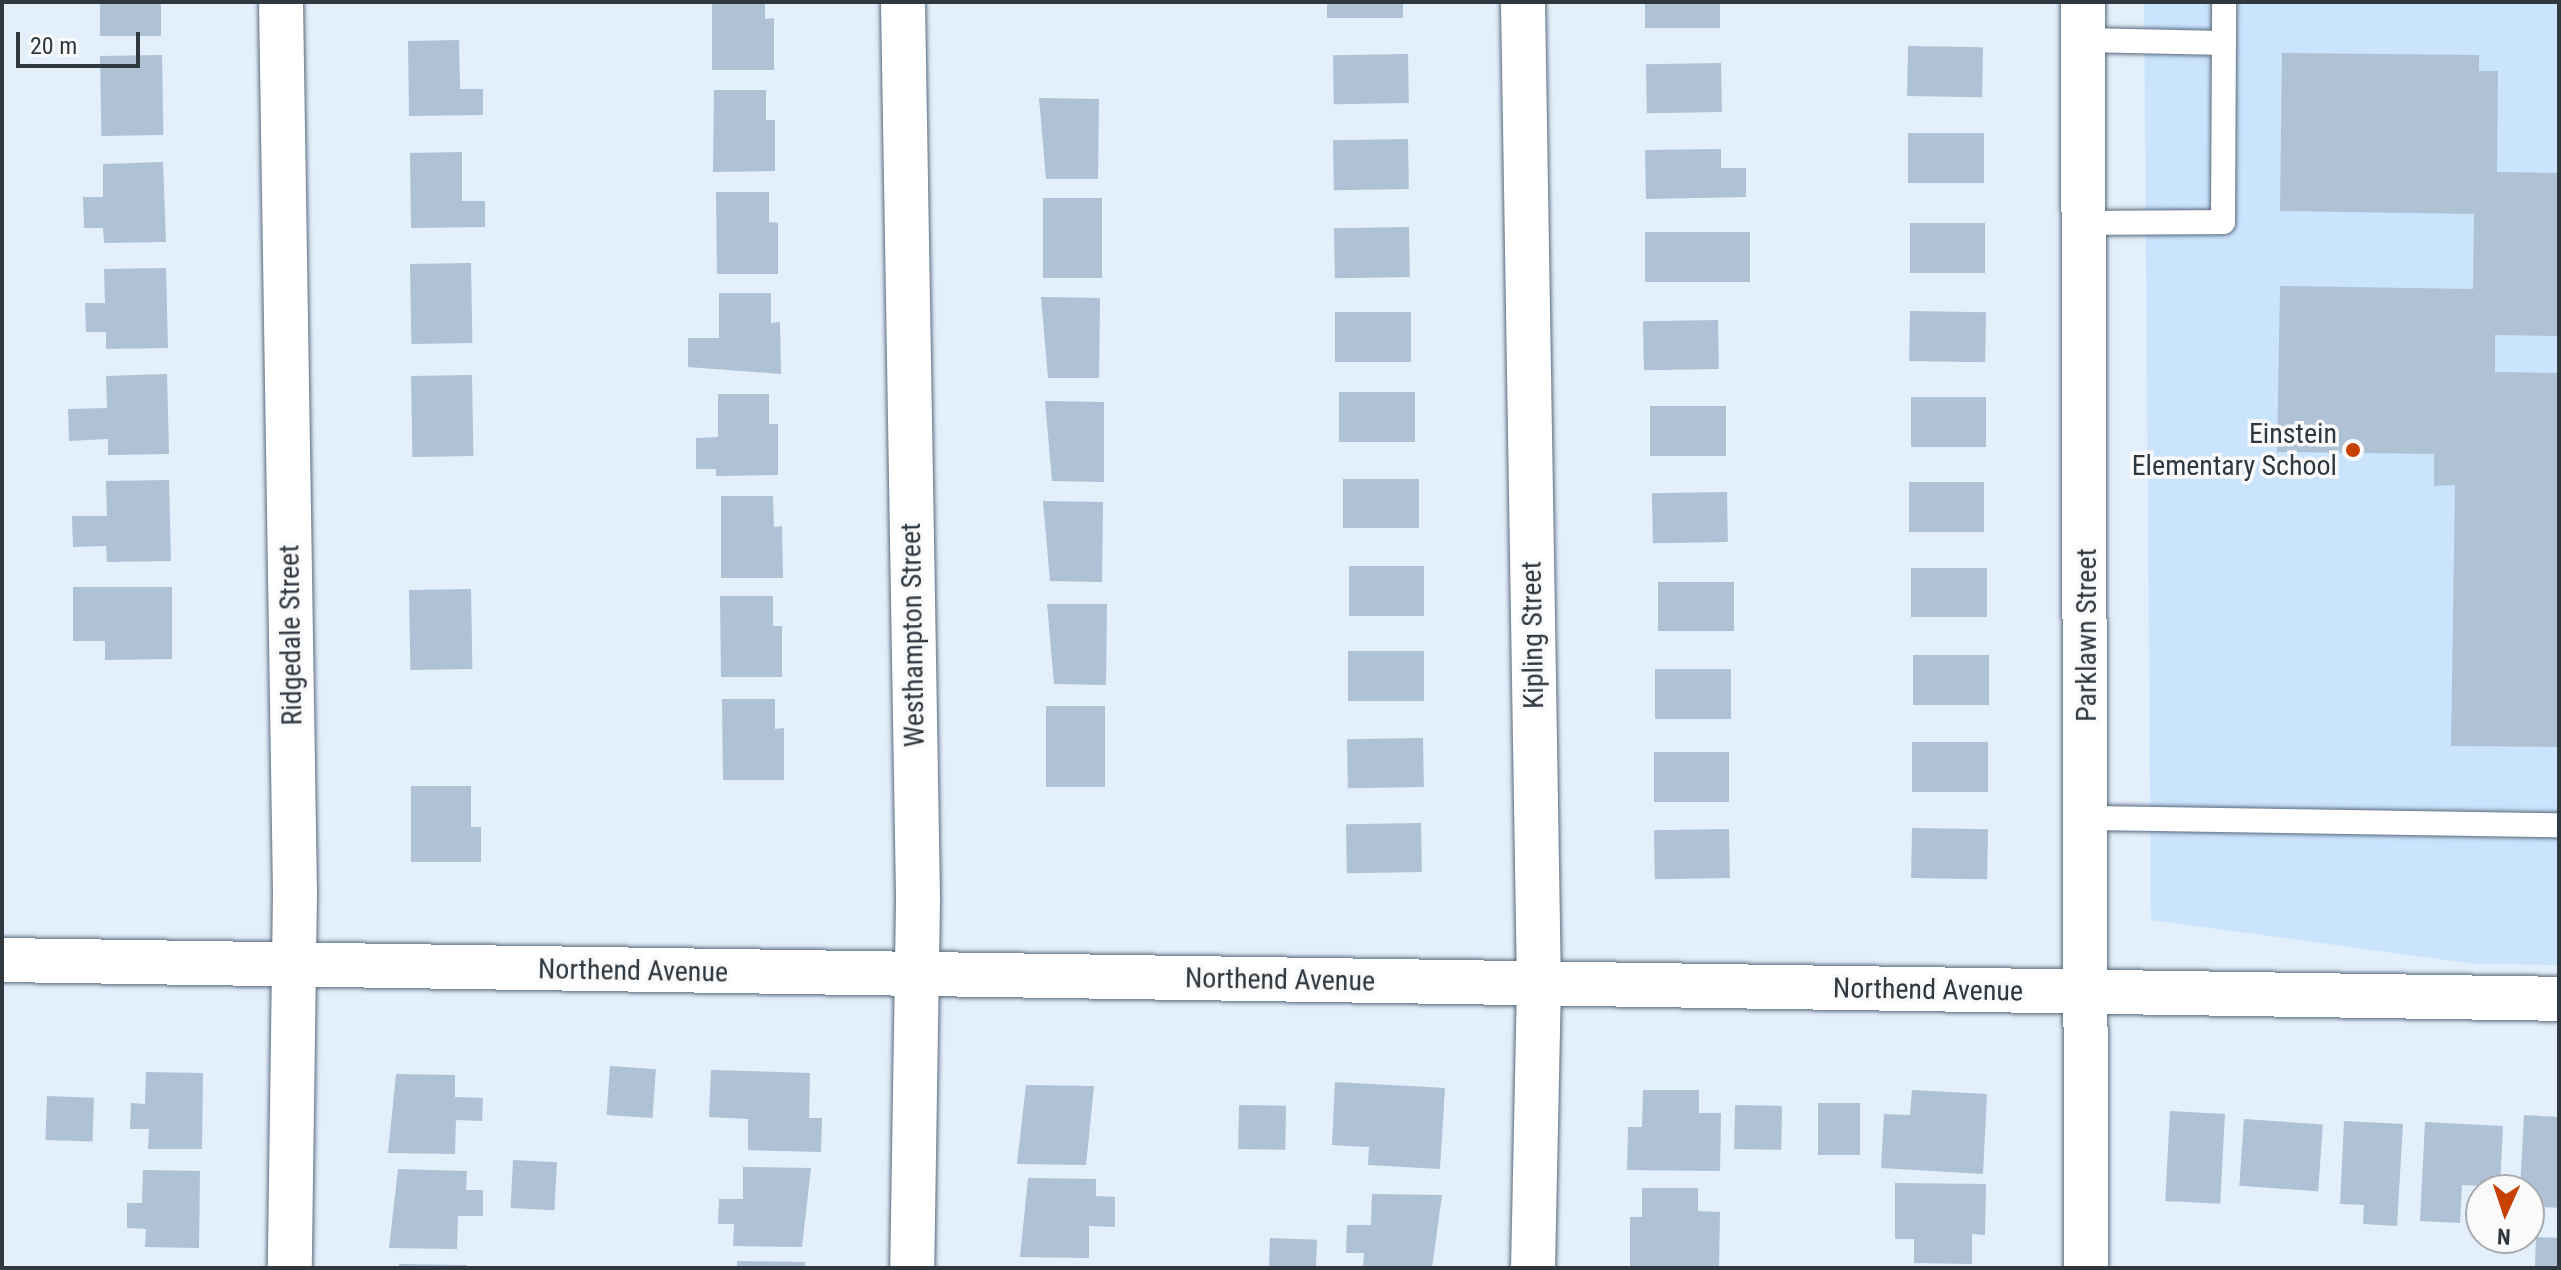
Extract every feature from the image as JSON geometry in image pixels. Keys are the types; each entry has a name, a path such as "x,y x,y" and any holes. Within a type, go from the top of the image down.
{"street":[{"name":"Ridgedale Street","path":"281,2 295,965 290,1268"},
{"name":"Westhampton Street","path":"903,2 916,975 912,1268"},
{"name":"Kipling Street","path":"1523,2 1539,983 1533,1268"},
{"name":"Parklawn Street","path":"2083,21 2089,992 2086,1268"},
{"name":"Northend Avenue","path":"2,960 2559,999"}],"lane":[{"path":"2084,223 2223,222 2224,2"},
{"path":"2083,21 2224,43"},
{"path":"2088,818 2559,825"}],"shaded area":[{"name":"Einstein Elementary School","path":"2144,2 2559,2 2559,965 2475,964 2151,920"}],"building":[{"path":"100,2 161,2 161,36 100,36"},
{"path":"712,2 765,2 765,19 774,18 774,70 712,70"},
{"path":"1327,2 1403,2 1403,18 1327,18"},
{"path":"1645,2 1720,2 1720,28 1645,28"},
{"path":"459,40 460,89 483,89 483,115 409,116 408,41"},
{"path":"1908,46 1983,47 1982,97 1907,96"},
{"path":"2282,53 2479,55 2479,71 2498,71 2497,172 2559,173 2559,336 2495,335 2495,372 2559,373 2559,747 2451,746 2455,485 2434,486 2434,454 2277,452 2280,286 2473,289 2474,214 2280,211"},
{"path":"1408,54 1409,103 1334,104 1333,55"},
{"path":"162,55 163,135 101,136 100,56"},
{"path":"1721,63 1722,112 1647,113 1646,64"},
{"path":"714,90 766,90 766,120 775,120 775,171 713,172"},
{"path":"1039,98 1099,99 1098,179 1046,179"},
{"path":"1908,133 1984,133 1984,183 1908,183"},
{"path":"1408,139 1409,189 1334,190 1333,140"},
{"path":"1721,149 1721,168 1746,168 1746,197 1646,199 1645,150"},
{"path":"462,152 462,201 485,201 485,227 411,228 410,153"},
{"path":"163,162 166,242 104,243 103,228 84,228 83,197 103,197 103,164"},
{"path":"716,192 769,192 769,222 778,223 778,274 717,274"},
{"path":"1043,198 1102,198 1102,278 1043,278"},
{"path":"1910,223 1985,223 1985,273 1910,273"},
{"path":"1409,227 1410,277 1335,278 1334,228"},
{"path":"1645,232 1750,232 1750,282 1645,282"},
{"path":"471,263 472,343 411,344 410,264"},
{"path":"166,268 168,348 106,349 106,332 86,332 85,303 105,303 104,269"},
{"path":"719,293 771,293 771,323 780,322 781,374 688,367 688,338 719,338"},
{"path":"1041,297 1100,298 1099,378 1048,378"},
{"path":"1910,311 1986,312 1985,362 1909,361"},
{"path":"1335,312 1411,312 1411,362 1335,362"},
{"path":"1718,320 1719,369 1644,370 1643,321"},
{"path":"167,374 169,454 108,455 108,439 69,441 68,409 107,408 106,376"},
{"path":"472,375 473,456 412,457 411,376"},
{"path":"1339,392 1415,392 1415,442 1339,442"},
{"path":"718,394 769,394 769,424 778,424 778,475 716,476 716,469 696,469 696,438 718,437"},
{"path":"1911,397 1986,397 1986,447 1911,447"},
{"path":"1045,401 1104,402 1104,482 1052,481"},
{"path":"1650,406 1726,406 1726,456 1650,456"},
{"path":"1343,479 1419,479 1419,528 1343,528"},
{"path":"169,480 171,561 107,562 106,546 73,547 72,516 107,516 106,481"},
{"path":"1909,482 1984,482 1984,532 1909,532"},
{"path":"1727,492 1728,542 1653,543 1652,493"},
{"path":"721,496 773,496 774,527 782,526 783,578 721,578"},
{"path":"1043,501 1103,502 1102,582 1050,581"},
{"path":"1349,566 1424,566 1424,616 1349,616"},
{"path":"1911,568 1987,568 1987,617 1911,617"},
{"path":"1658,582 1734,582 1734,631 1658,631"},
{"path":"73,587 172,587 172,659 105,660 105,641 73,641"},
{"path":"471,589 472,669 410,670 409,590"},
{"path":"720,596 773,596 773,626 782,626 782,677 721,677"},
{"path":"1047,604 1107,604 1106,685 1054,684"},
{"path":"1348,651 1424,651 1424,701 1348,701"},
{"path":"1913,655 1989,655 1989,705 1913,705"},
{"path":"1655,669 1731,669 1731,719 1655,719"},
{"path":"722,699 775,699 775,729 784,728 784,780 723,780"},
{"path":"1046,706 1105,706 1105,787 1046,787"},
{"path":"1423,738 1424,787 1348,788 1347,739"},
{"path":"1912,742 1988,742 1988,792 1912,792"},
{"path":"1654,752 1729,752 1729,802 1654,802"},
{"path":"411,786 471,786 471,827 481,827 481,862 411,862"},
{"path":"1421,823 1422,872 1347,873 1346,824"},
{"path":"1912,828 1988,829 1987,879 1911,878"},
{"path":"1729,829 1730,878 1655,879 1654,830"},
{"path":"610,1066 656,1069 652,1118 607,1115"},
{"path":"711,1070 810,1073 809,1118 822,1118 821,1152 748,1150 748,1119 709,1117"},
{"path":"146,1072 203,1073 202,1149 148,1149 149,1129 130,1129 131,1103 145,1104"},
{"path":"396,1074 455,1075 455,1097 483,1098 482,1121 456,1120 455,1154 388,1153"},
{"path":"1335,1082 1445,1088 1440,1169 1368,1165 1369,1147 1332,1145"},
{"path":"1026,1085 1094,1086 1086,1165 1017,1164"},
{"path":"1643,1090 1699,1090 1699,1113 1721,1113 1720,1171 1627,1170 1628,1127 1642,1127"},
{"path":"1912,1090 1987,1094 1983,1174 1881,1168 1884,1114 1910,1115"},
{"path":"47,1096 94,1098 92,1142 45,1140"},
{"path":"1818,1103 1860,1103 1860,1155 1818,1155"},
{"path":"1239,1105 1286,1106 1285,1150 1238,1149"},
{"path":"1735,1105 1782,1106 1781,1150 1734,1149"},
{"path":"2170,1111 2225,1114 2220,1204 2165,1201"},
{"path":"2524,1115 2559,1117 2559,1208 2545,1207 2545,1174 2521,1174"},
{"path":"2244,1119 2323,1125 2318,1191 2239,1186"},
{"path":"2344,1121 2403,1124 2397,1226 2363,1224 2364,1205 2340,1204"},
{"path":"2425,1122 2503,1126 2501,1174 2465,1174 2460,1223 2420,1221"},
{"path":"513,1160 557,1162 554,1210 510,1208"},
{"path":"743,1167 811,1168 802,1247 733,1246 734,1224 718,1224 719,1199 743,1199"},
{"path":"398,1169 467,1171 466,1190 483,1190 483,1216 458,1216 457,1249 389,1248"},
{"path":"143,1170 200,1171 199,1248 145,1247 146,1229 127,1228 127,1203 142,1203"},
{"path":"1028,1178 1096,1179 1096,1196 1115,1197 1115,1227 1089,1226 1089,1258 1020,1257"},
{"path":"1895,1183 1986,1184 1985,1235 1972,1234 1972,1264 1914,1263 1914,1239 1895,1239"},
{"path":"1642,1188 1698,1188 1698,1211 1720,1212 1719,1268 1630,1267 1630,1217 1642,1217"},
{"path":"1372,1194 1442,1195 1432,1268 1363,1268 1364,1253 1346,1253 1347,1225 1371,1225"},
{"path":"2545,1237 2559,1238 2558,1268 2535,1268 2535,1254 2545,1254"},
{"path":"1270,1238 1317,1240 1316,1268 1269,1268"},
{"path":"737,1261 805,1262 805,1268 737,1268"},
{"path":"399,1264 467,1265 467,1268 399,1268"}],"place":[{"name":"Einstein Elementary School","path":"2353,450"}]}
